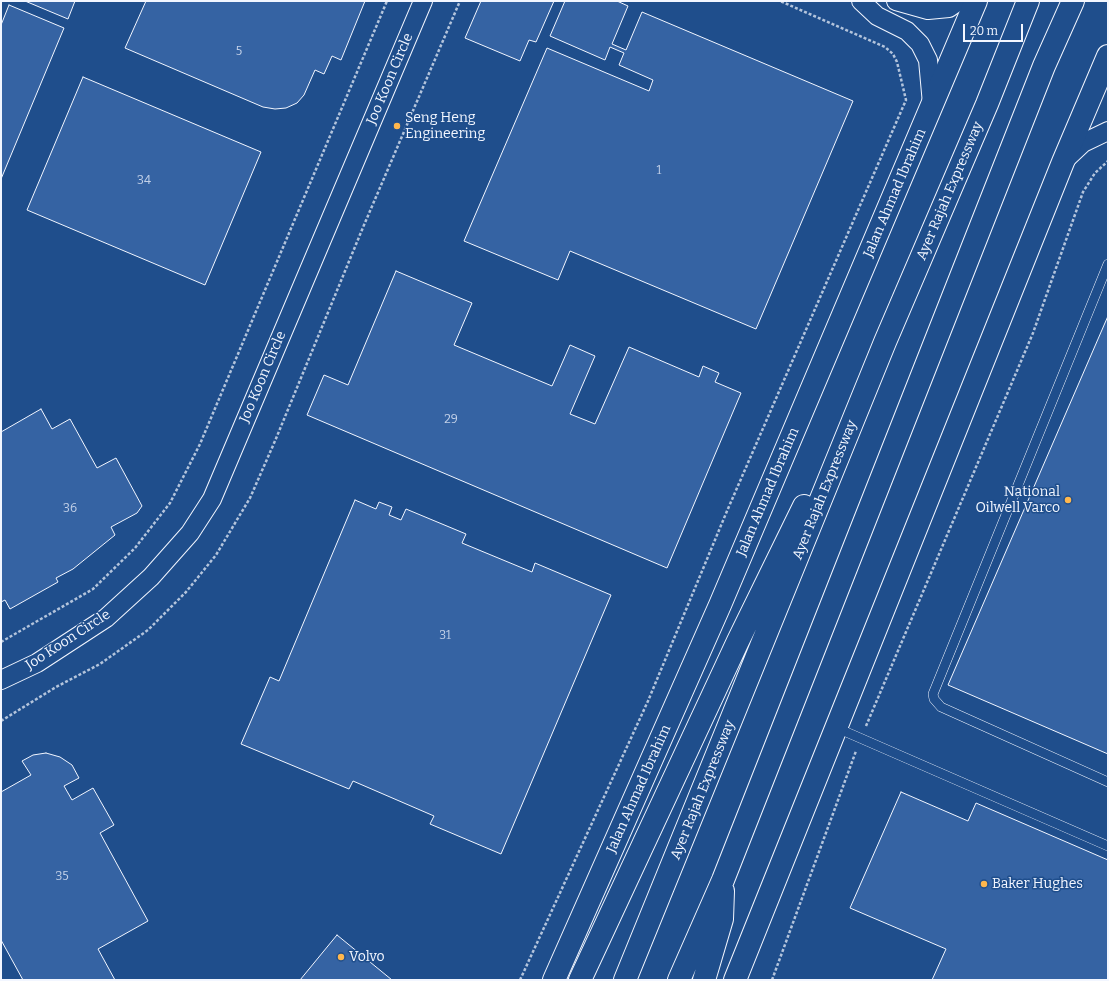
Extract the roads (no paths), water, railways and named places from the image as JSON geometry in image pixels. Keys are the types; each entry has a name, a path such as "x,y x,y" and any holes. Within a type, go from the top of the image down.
{"main road":[{"name":"Jalan Ahmad Ibrahim","path":"554,980 720,605 976,1"},
{"name":"Ayer Rajah Expressway","path":"625,980 885,342 987,104 1028,1"},
{"path":"679,980 723,880 1044,66 1073,1"},
{"path":"735,980 1108,56"},
{"path":"580,980 738,641 885,342"},
{"path":"704,980 722,919 723,880"}],"street":[{"name":"Joo Koon Circle","path":"3,681 37,663 106,618 151,577 190,533 212,499 423,1"},
{"path":"861,1 877,16 907,31 920,44 928,60 932,104"},
{"path":"896,1 928,10 949,8 959,1"},
{"path":"1064,162 1082,143 1108,131"}],"lane":[{"path":"1108,264 932,694 934,699 941,707 1108,782"},
{"path":"838,728 1108,846"}],"place":[{"name":"Seng Heng Engineering","path":"397,126"},
{"name":"National Oilwell Varco","path":"1068,500"},
{"name":"Baker Hughes","path":"984,884"},
{"name":"Volvo","path":"341,957"}]}
